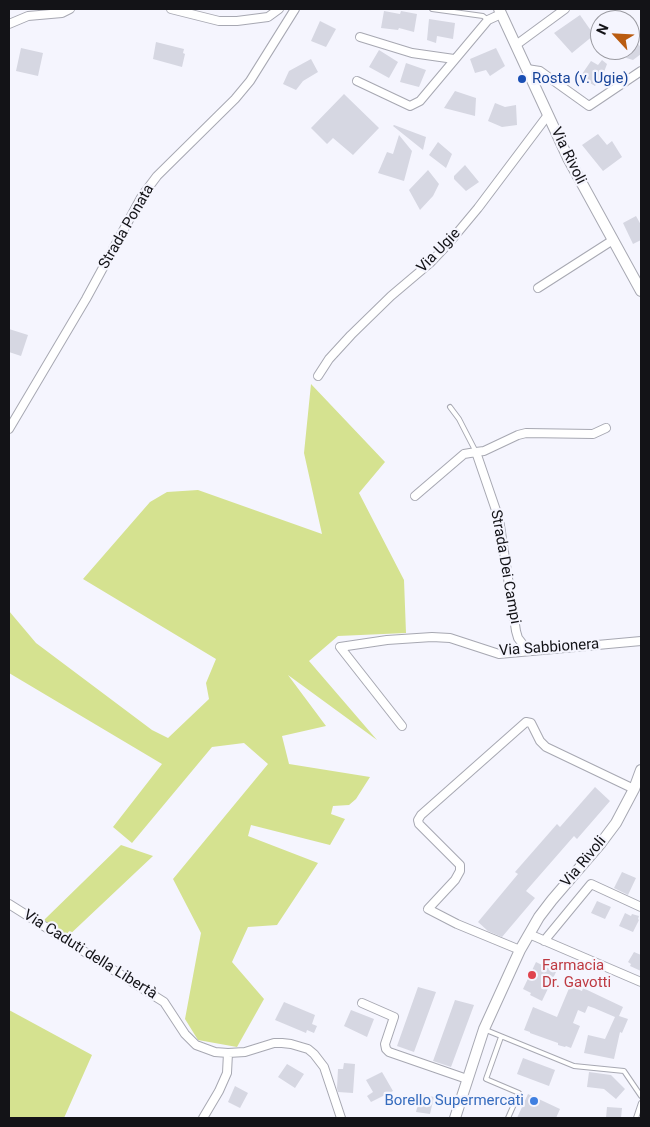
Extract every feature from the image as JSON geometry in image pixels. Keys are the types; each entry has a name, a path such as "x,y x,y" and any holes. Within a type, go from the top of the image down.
{"street":[{"path":"9,24 28,16 62,13 70,9"},
{"path":"171,9 219,21 268,17 279,9"},
{"path":"260,9 268,17"},
{"name":"Strada Ponata","path":"9,429 12,414 86,299 142,196 157,176 235,99 250,81 295,9"},
{"path":"516,45 565,9"},
{"name":"Via Rivoli","path":"357,80 410,106 420,101 488,20 500,11 568,158 641,291"},
{"path":"360,37 412,53 454,59"},
{"path":"527,69 540,71 589,106 641,71"},
{"name":"Via Ugie","path":"318,376 328,359 350,335 391,296 430,263 448,244 478,208 548,115"},
{"path":"538,288 613,240"},
{"path":"415,496 464,454 484,451 526,433 593,434 606,428"},
{"name":"Strada Dei Campi","path":"476,452 498,514 516,631 518,638 528,651"},
{"name":"Via Sabbionera","path":"402,726 340,647 386,640 432,637 450,638 499,654 641,641"},
{"path":"520,950 464,928 428,909 455,880 460,871 460,865 419,824 418,820 526,722 531,723 540,741 546,747 638,790"},
{"name":"Via Rivoli","path":"455,1118 484,1030 520,950 552,900 611,830 638,790 641,770"},
{"name":"Via Rivoli","path":"544,941 591,884 641,907"},
{"name":"Via Caduti della Libertà","path":"9,904 164,1002 185,1034 196,1045 215,1052 228,1053 245,1052 274,1043 291,1044 308,1049 324,1067 341,1118"},
{"path":"529,934 641,982"},
{"path":"362,1003 394,1017 385,1044 389,1052 467,1079"},
{"path":"203,1118 219,1091 226,1073 228,1053"}],"lane":[{"path":"432,9 483,16 488,20"},
{"path":"450,407 459,419 476,452"},
{"path":"484,1030 574,1066 624,1071 641,1096"},
{"path":"501,1037 486,1079 519,1093 508,1118"},
{"path":"636,1118 641,1103"}],"green space":[{"path":"311,384 385,462 359,493 404,580 406,633 338,636 309,661 377,740 288,675 326,726 282,736 289,764 370,777 356,799 349,805 333,806 331,814 345,819 330,845 251,825 248,836 318,863 277,925 248,927 232,962 264,999 237,1047 198,1040 185,1019 201,933 173,879 268,764 244,743 212,747 132,843 113,827 162,764 9,673 9,611 36,643 152,730 168,738 209,699 206,683 216,659 83,579 150,502 167,492 198,490 322,534 304,453"},
{"path":"121,845 153,856 66,938 44,920"},
{"path":"9,1010 92,1055 64,1118 9,1118"}],"building":[{"path":"384,11 400,14 401,11 417,14 414,32 399,28 398,30 381,28"},
{"path":"580,15 590,29 590,38 572,53 554,33"},
{"path":"429,19 455,23 453,39 437,36 436,43 427,40"},
{"path":"320,21 336,29 326,47 311,41"},
{"path":"156,42 184,49 183,53 185,54 182,67 153,59"},
{"path":"21,48 43,53 38,76 16,71"},
{"path":"496,48 505,66 490,76 486,70 475,73 470,59"},
{"path":"379,50 398,62 389,78 369,67"},
{"path":"311,59 318,72 303,81 296,90 283,84 289,71"},
{"path":"602,60 607,64 595,86 580,77 591,61 598,65"},
{"path":"406,63 426,70 419,87 400,82"},
{"path":"455,91 476,98 475,116 444,108"},
{"path":"344,94 379,128 353,155 333,138 327,144 311,128"},
{"path":"495,103 505,107 516,105 517,125 502,127 488,121"},
{"path":"393,126 426,137 423,150"},
{"path":"598,134 607,145 612,141 622,157 603,171 582,145"},
{"path":"399,135 412,151 404,181 378,173 387,152 393,154"},
{"path":"438,142 452,154 446,168 429,155"},
{"path":"465,165 479,182 466,191 454,179 454,176"},
{"path":"428,170 439,184 433,196 420,210 409,190"},
{"path":"636,216 641,225 641,240 633,244 623,223"},
{"path":"9,329 28,335 21,356 9,352"},
{"path":"595,787 610,801 577,839 574,836 526,891 535,898 502,937 488,931 478,922 518,874 515,872 557,824 560,827"},
{"path":"622,872 636,878 628,895 614,888"},
{"path":"597,901 611,907 605,919 591,913"},
{"path":"625,913 631,916 632,914 639,916 633,932 619,926"},
{"path":"634,952 641,955 641,971 630,966 631,964 628,962"},
{"path":"536,962 556,972 542,1001 523,989"},
{"path":"570,986 582,991 583,988 623,1007 619,1016 628,1019 622,1033 620,1032 614,1059 584,1053 588,1035 605,1039 615,1017 588,1006 585,1013 578,1010 573,1023 580,1026 571,1048 558,1045 558,1043 524,1030 533,1007 557,1017"},
{"path":"418,987 436,992 414,1052 397,1046"},
{"path":"455,1000 474,1005 451,1067 433,1061"},
{"path":"284,1002 315,1015 312,1024 317,1026 314,1033 307,1030 306,1033 275,1020"},
{"path":"351,1010 374,1019 367,1037 344,1026"},
{"path":"523,1058 555,1070 549,1086 517,1074"},
{"path":"344,1063 355,1064 353,1093 338,1092 338,1069 343,1069"},
{"path":"287,1064 304,1074 295,1088 278,1077"},
{"path":"382,1072 393,1091 371,1102 367,1096 373,1092 366,1080"},
{"path":"589,1072 611,1075 625,1089 616,1099 604,1089 587,1087"},
{"path":"235,1086 248,1093 240,1108 228,1102"},
{"path":"416,1093 434,1097 430,1114 416,1112 418,1104 414,1103"},
{"name":"Borello Supermercati","path":"528,1094 560,1109 556,1118 517,1118"},
{"path":"607,1107 622,1108 621,1118 606,1118"}],"place":[{"name":"Rosta (v. Ugie)","path":"522,79"},
{"name":"Farmacia Dr. Gavotti","path":"532,975"},
{"name":"Borello Supermercati","path":"534,1101"}]}
